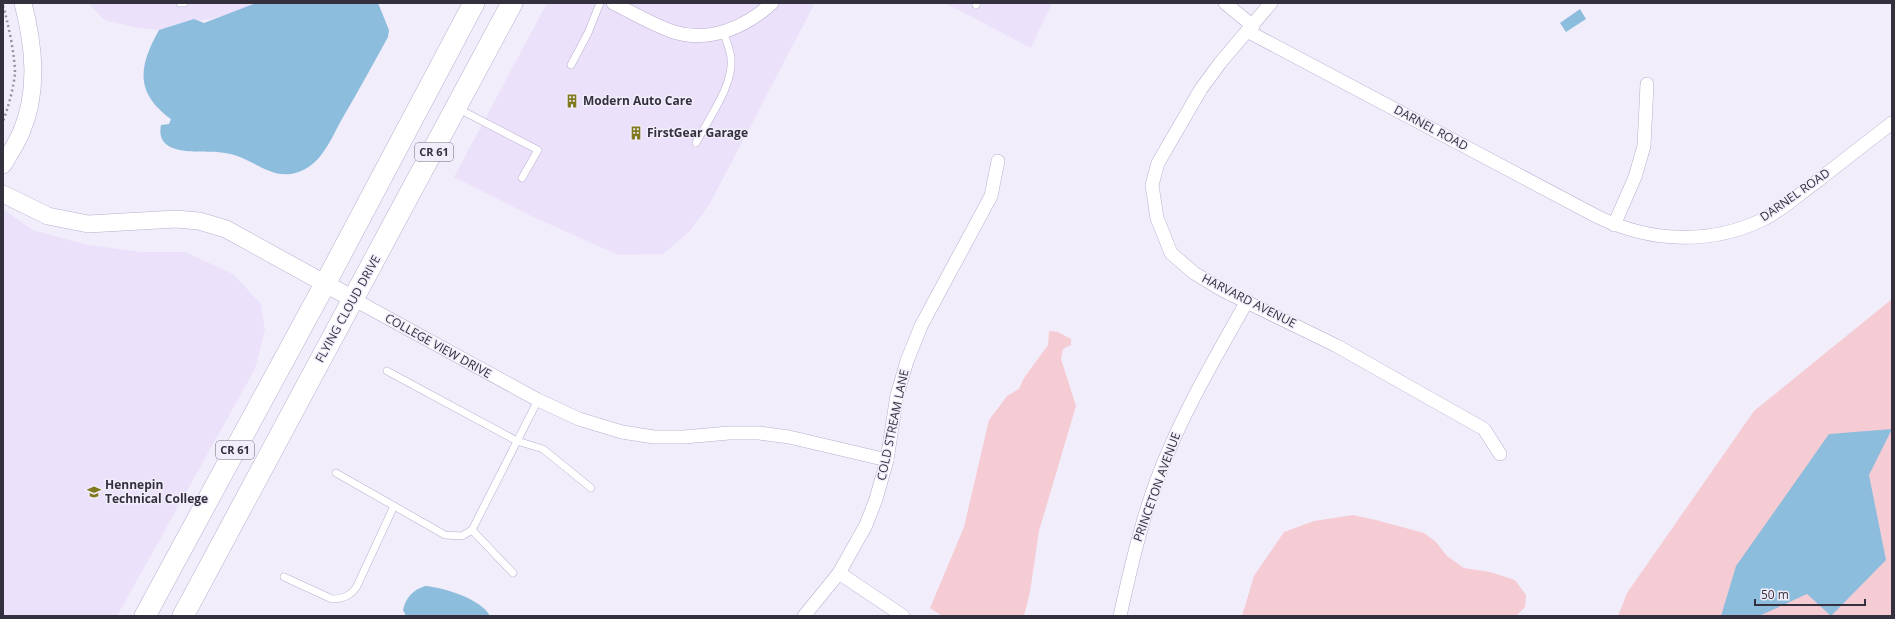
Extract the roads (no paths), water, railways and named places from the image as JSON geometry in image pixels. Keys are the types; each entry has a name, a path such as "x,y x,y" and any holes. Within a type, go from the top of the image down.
{"main road":[{"name":"CR 61","path":"145,616 325,284 474,3"},
{"name":"FLYING CLOUD DRIVE","path":"183,616 512,3"}],"street":[{"path":"3,165 21,134 29,110 34,82 28,25 22,3"},
{"path":"613,3 652,23 676,32 703,36 724,31 752,20 772,3"},
{"name":"DARNEL ROAD","path":"1225,3 1250,28 1614,225 1664,238 1697,238 1730,232 1763,219 1791,201 1892,123"},
{"path":"1250,28 1271,3"},
{"name":"HARVARD AVENUE","path":"1250,28 1220,63 1194,100 1158,163 1152,185 1157,218 1171,253 1194,273 1224,291 1337,346 1484,429 1500,454"},
{"path":"1614,225 1635,177 1644,146 1647,84"},
{"name":"COLD STREAM LANE","path":"804,616 839,573 866,524 876,499 887,460 897,395 907,361 921,326 992,196 998,161"},
{"name":"COLLEGE VIEW DRIVE","path":"3,194 48,216 88,224 176,219 200,221 226,229 538,400 579,419 622,432 654,437 759,433 789,437 887,460"},
{"name":"PRINCETON AVENUE","path":"1120,616 1134,552 1168,451 1188,407 1247,302"},
{"path":"839,573 903,616"}],"lane":[{"path":"571,65 588,33 600,3"},
{"path":"696,142 726,86 731,73 731,58 724,31"},
{"path":"457,108 538,150 522,178"},
{"path":"387,371 517,441 543,449 591,488"},
{"path":"336,473 445,535 462,536 472,530 538,400"},
{"path":"284,577 332,599 341,599 347,596 353,592 357,586 394,506"},
{"path":"472,530 513,573"}],"water":[{"path":"256,3 378,3 389,30 388,37 328,146 313,164 296,173 275,173 236,156 225,153 183,151 165,144 161,136 161,125 169,124 171,119 159,109 151,99 146,88 144,67 147,55 159,30 194,19 204,23"},
{"path":"1580,9 1586,19 1566,32 1560,23"},
{"path":"1892,429 1869,475 1886,560 1831,616 1807,594 1759,616 1721,616 1736,566 1829,434"},
{"path":"425,586 451,591 470,599 479,604 490,616 406,616 403,610 408,598 414,592"}],"place":[{"name":"Modern Auto Care","path":"572,101"},
{"name":"FirstGear Garage","path":"636,133"},
{"name":"Hennepin Technical College","path":"94,492"}]}
